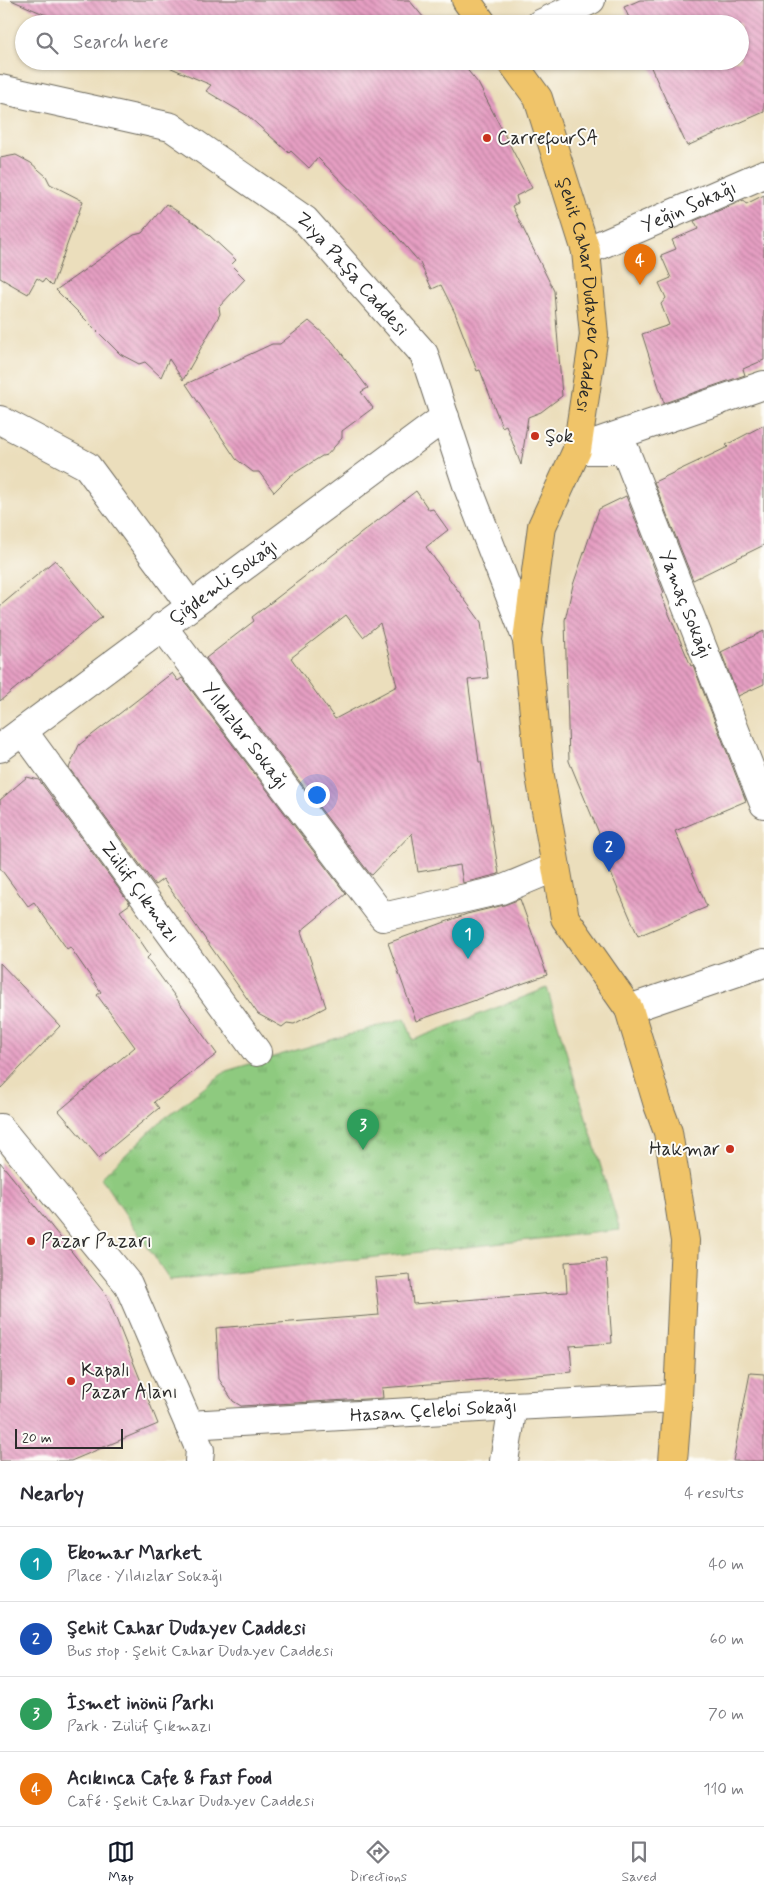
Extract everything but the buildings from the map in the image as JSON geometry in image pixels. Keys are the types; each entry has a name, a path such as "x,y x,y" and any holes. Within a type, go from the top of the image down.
{"main road":[{"path":"466,0 477,15"},
{"name":"Şehit Cahar Dudayev Caddesi","path":"518,70 538,98 586,251 594,335 577,450 542,526 527,640 540,776 565,918 629,1009 668,1132 686,1241 673,1461"}],"street":[{"path":"559,15 591,0"},
{"name":"Ziya Paşa Caddesi","path":"0,89 171,127 305,220 424,354 467,485 527,640"},
{"name":"Yeğin Sokağı","path":"586,251 764,174"},
{"path":"577,450 764,385"},
{"name":"Çiğdemli Sokağı","path":"0,748 444,417"},
{"path":"0,420 87,466 190,605"},
{"name":"Yamaç Sokağı","path":"577,450 625,450 764,804"},
{"name":"Yıldızlar Sokağı","path":"162,626 383,917 501,890 556,867"},
{"name":"Zülüf Çıkmazı","path":"23,731 256,1052"},
{"path":"629,1009 764,963"},
{"path":"0,1128 128,1284 200,1450 199,1461"},
{"name":"Hasan Çelebi Sokağı","path":"189,1425 678,1398"},
{"path":"504,1461 513,1406"}],"green space":[{"path":"547,988 620,1230 170,1280 101,1178 161,1121 226,1071 405,1018 413,1040"}],"place":[{"name":"CarrefourSA","path":"487,138"},
{"name":"Acıkınca Cafe & Fast Food","path":"640,285"},
{"name":"Şok","path":"535,436"},
{"name":"Şehit Cahar Dudayev Caddesi","path":"609,872"},
{"name":"Ekomar Market","path":"468,959"},
{"name":"Hakmar","path":"730,1149"},
{"name":"İsmet inönü Parkı","path":"363,1150"},
{"name":"Pazar Pazarı","path":"31,1241"},
{"name":"Kapalı Pazar Alanı","path":"71,1381"}]}
